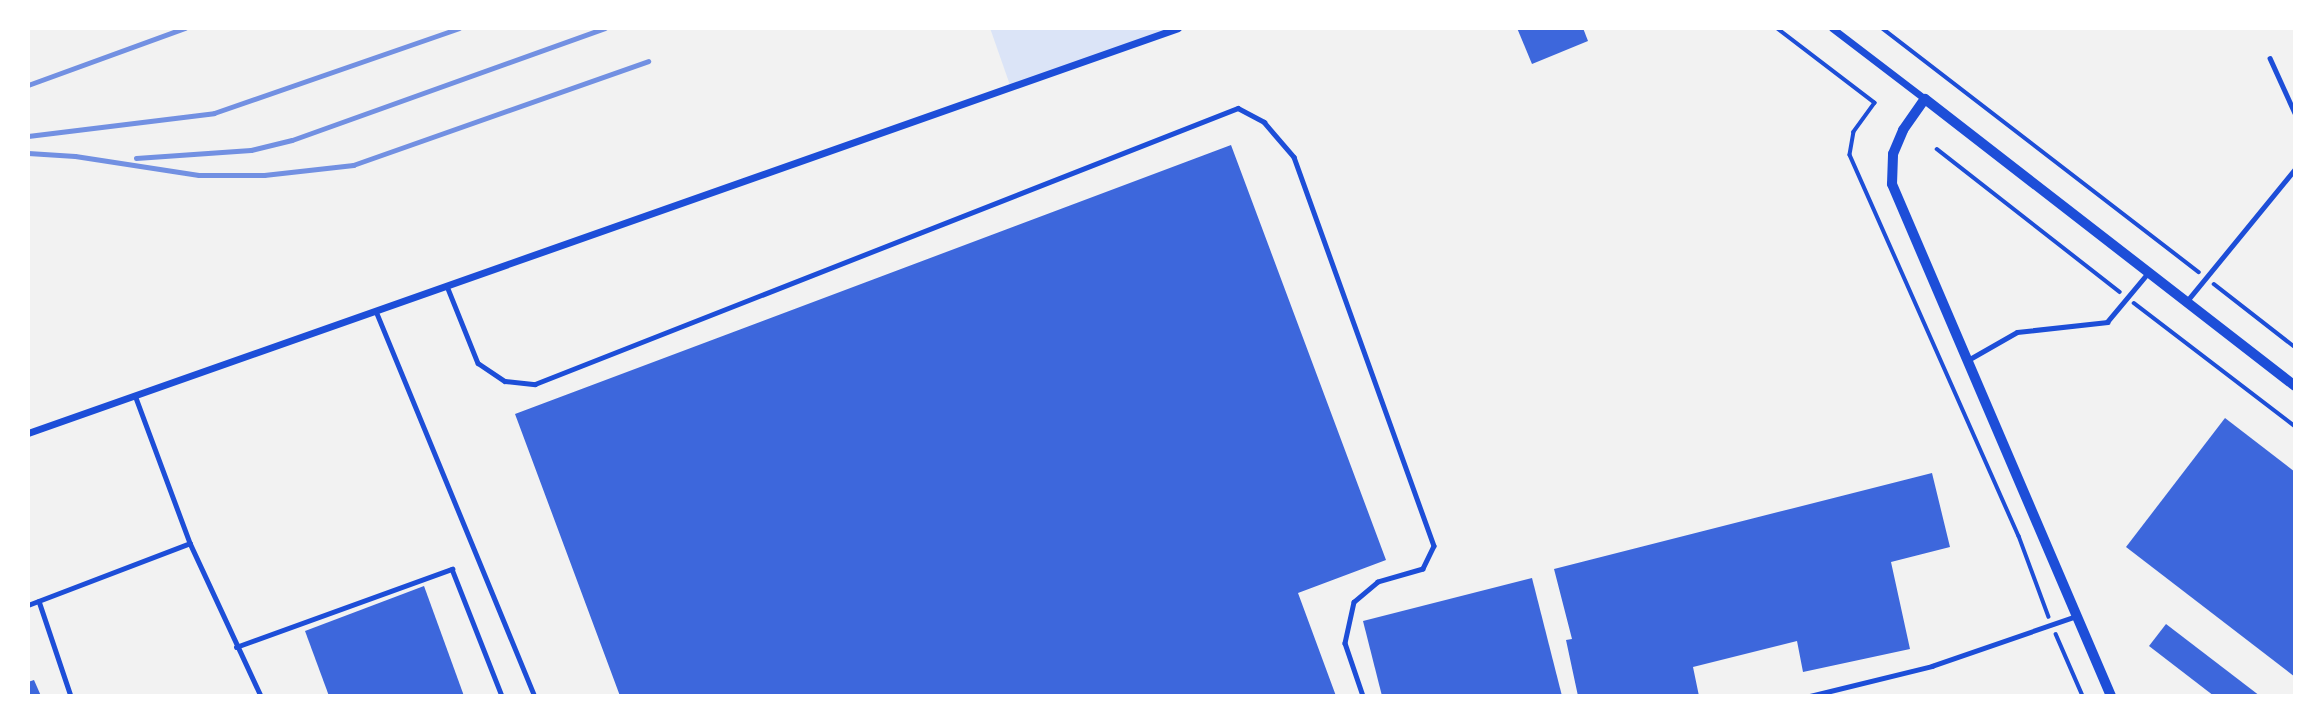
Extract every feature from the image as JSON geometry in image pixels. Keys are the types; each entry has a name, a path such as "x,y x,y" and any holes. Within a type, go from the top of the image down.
{"street":[{"path":"28,432 1178,28"},
{"path":"1832,28 2295,386"},
{"path":"1925,99 1903,130 1893,154 1892,184 2110,696"}],"lane":[{"path":"2270,58 2295,113"},
{"path":"447,286 478,363 505,381 535,384 1238,108 1264,122 1294,157 1434,546 1423,569 1378,582 1354,602 1345,643 1363,696"},
{"path":"2186,302 2295,169"},
{"path":"1967,360 2017,332 2107,322 2148,272"},
{"path":"375,311 535,696"},
{"path":"135,395 190,543 261,696"},
{"path":"28,605 190,543"},
{"path":"236,647 452,569 502,696"},
{"path":"39,601 71,696"},
{"path":"1810,696 1932,666 2077,616"}],"path":[{"path":"1777,28 1875,103 1854,132 1850,155 2019,536 2083,696"},
{"path":"1882,28 2295,346"},
{"path":"1937,149 2295,426"}],"shaded area":[{"path":"990,28 1178,28 1011,88"}],"building":[{"path":"1517,28 1583,28 1588,41 1532,64"},
{"path":"1231,145 1386,560 1298,593 1336,696 620,696 515,414"},
{"path":"2225,418 2295,472 2295,677 2126,547"},
{"path":"1932,473 1950,547 1891,562 1910,649 1803,672 1797,641 1693,667 1699,696 1578,696 1566,640 1572,639 1554,569"},
{"path":"1532,578 1562,696 1382,696 1363,621"},
{"path":"424,586 464,696 329,696 305,631"},
{"path":"2166,624 2260,696 2214,696 2149,646"},
{"path":"34,680 41,696 28,696 28,682"}],"railway":[{"path":"28,85 185,28"},
{"path":"28,136 214,113 459,28"},
{"path":"136,158 251,150 292,140 605,28"},
{"path":"28,153 75,156 199,175 264,175 353,165 648,61"}]}
